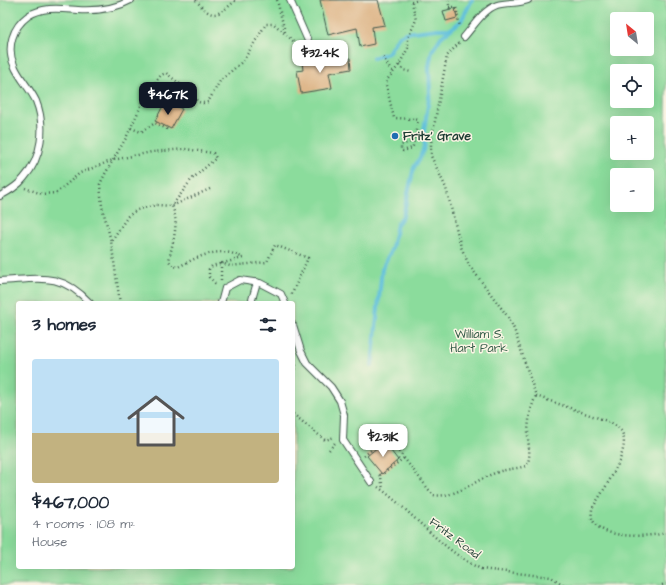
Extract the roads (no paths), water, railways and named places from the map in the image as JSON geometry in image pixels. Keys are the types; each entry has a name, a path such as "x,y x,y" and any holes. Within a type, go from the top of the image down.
{"lane":[{"path":"0,196 24,178 38,155 40,144 40,121 36,101 14,65 11,56 12,39 15,30 28,16 43,10 54,8 98,10 115,7 131,0"},
{"path":"290,0 312,50 330,55"},
{"path":"464,37 485,13 496,6 511,5 528,0"},
{"path":"0,281 41,278 53,279 68,284 88,301"},
{"path":"222,301 225,288 240,280 257,282 273,288 288,301"},
{"path":"252,301 257,282"},
{"path":"295,331 301,351 308,363 331,387 340,401 344,420 342,435 345,446 371,482"}],"waterway":[{"path":"372,366 382,269 392,248 397,224 403,216 414,167 419,160 425,145 423,137 430,92 429,67 432,51 441,37 461,21 472,0"},
{"path":"373,58 388,53 398,37 405,33 437,29 451,29"}],"place":[{"name":"Fritz' Grave","path":"395,136"}],"park label":[{"name":"William S. Hart Park","path":"479,341"}]}
